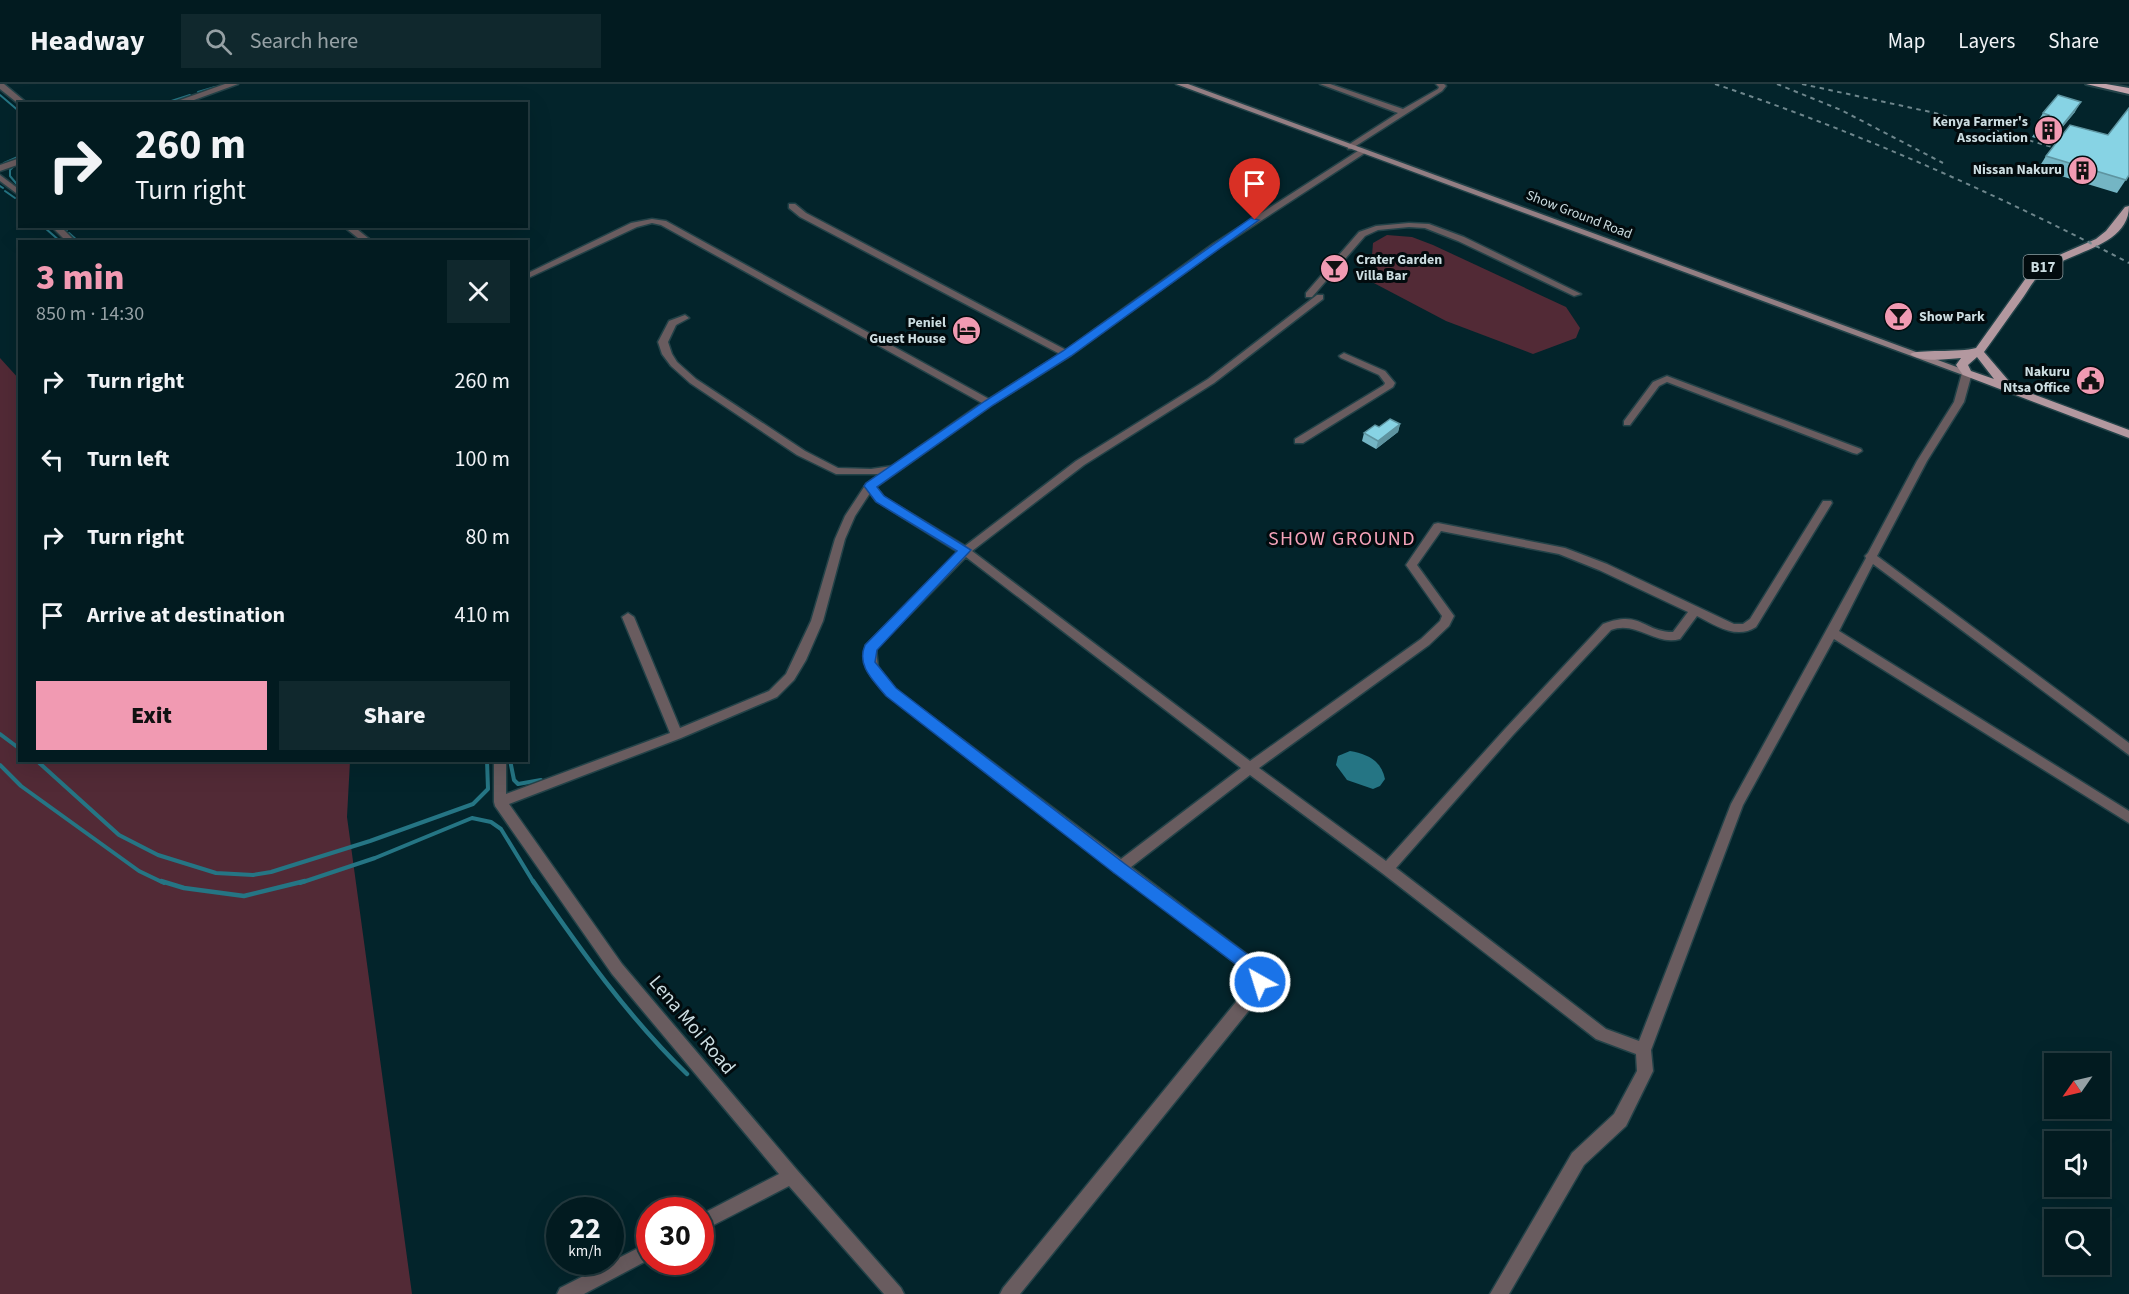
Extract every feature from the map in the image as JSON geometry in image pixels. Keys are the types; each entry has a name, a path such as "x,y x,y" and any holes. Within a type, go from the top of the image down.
{"highway":[{"path":"2091,84 2128,87"}],"main road":[{"name":"Show Ground Road","path":"1180,84 1967,373"},
{"name":"B17","path":"1967,373 1977,368 1979,351 2035,273 2061,258 2100,241 2110,233 2129,209"},
{"path":"1916,354 1947,356 1979,351 1999,378 2018,393"},
{"path":"1967,373 2129,434"}],"street":[{"path":"179,102 234,84"},
{"path":"1323,84 1403,112"},
{"path":"1351,147 1440,90 1443,86 1439,84"},
{"path":"0,85 21,102"},
{"path":"500,762 500,802 677,735 773,694 790,677 800,660 817,621 840,539 850,516 870,486 989,403 1067,354 1216,246 1364,151"},
{"path":"0,168 18,161"},
{"path":"0,177 18,192"},
{"path":"792,206 803,215 1067,354"},
{"path":"528,276 634,225 652,221 663,223 989,403"},
{"path":"1009,1294 1254,993 1260,982 1258,974 1252,967 1119,868 891,692 872,669 869,662 870,648 965,550 1080,463 1211,381 1314,296 1362,234 1376,228 1425,226 1461,239 1577,294"},
{"path":"58,228 70,240"},
{"path":"351,228 366,240"},
{"path":"685,318 672,323 663,342 674,364 693,381 801,453 836,471 871,472 896,468"},
{"path":"1299,441 1388,387 1390,383 1382,374 1344,356"},
{"path":"1499,1294 1578,1159 1620,1120 1634,1095 1645,1071 1643,1050 1737,804 1832,633 1870,556 1922,461 1959,402 1967,373"},
{"path":"1628,423 1656,384 1667,380 1857,451"},
{"path":"870,486 880,499 965,550 1601,1034 1643,1050"},
{"path":"1119,868 1250,768 1425,642 1446,623 1448,616 1440,602 1411,566 1438,526 1561,551 1603,567 1732,628 1748,628 1754,622 1827,503"},
{"path":"1870,556 2129,750"},
{"path":"1387,869 1509,732 1607,627 1614,622 1638,624 1668,638 1676,636 1695,611"},
{"path":"628,617 677,735"},
{"path":"1832,633 2129,818"},
{"name":"Lena Moi Road","path":"500,802 617,969 791,1176 895,1294"},
{"path":"714,1217 791,1176"},
{"path":"566,1294 636,1257"}],"shaded area":[{"path":"1387,235 1412,237 1433,245 1566,307 1580,328 1576,338 1533,354 1446,321 1370,281 1373,243"},
{"path":"0,358 18,378 18,762 350,762 347,817 412,1294 0,1294"}],"water":[{"path":"1350,751 1367,756 1377,763 1385,779 1380,786 1373,789 1347,780 1336,765 1338,756"}],"building":[{"path":"2058,95 2081,102 2057,132 2039,127 2049,115 2043,113"},
{"path":"2129,108 2129,175 2126,180 2046,156 2070,125 2108,135"},
{"path":"1390,419 1400,424 1378,441 1364,433 1375,425 1379,427"}],"waterway":[{"path":"198,92 215,87"},
{"path":"0,95 18,110"},
{"path":"168,102 190,95"},
{"path":"4,163 18,157"},
{"path":"16,164 10,170 10,176 18,186"},
{"path":"5,191 15,198"},
{"path":"45,228 59,240"},
{"path":"69,233 77,240"},
{"path":"0,734 18,748"},
{"path":"38,762 119,835 158,855 216,873 253,875 271,872 370,841 473,804 488,789 487,762"},
{"path":"510,762 514,780 518,784 541,780"},
{"path":"0,765 21,786 139,871 164,883"},
{"path":"300,883 375,858 472,818 491,822 501,829 534,883"},
{"path":"161,881 184,888 244,896 305,881"},
{"path":"533,881 625,1006 687,1074"}],"railway":[{"path":"1715,84 1821,122 1925,165 2028,212 2129,263"},
{"path":"1777,84 1841,110 1943,163"},
{"path":"1802,84 1935,113 2069,152"}],"place":[{"name":"Kenya Farmer's Association","path":"2049,130"},
{"name":"Nissan Nakuru","path":"2083,170"},
{"name":"Crater Garden Villa Bar","path":"1335,268"},
{"name":"Show Park","path":"1898,317"},
{"name":"Peniel Guest House","path":"967,331"},
{"name":"Nakuru Ntsa Office","path":"2091,380"}],"district":[{"name":"SHOW GROUND","path":"1342,539"}],"route":[{"path":"1255,220 1067,354 989,403 870,486 880,499 965,550 870,648 869,662 891,692 1119,868 1252,967 1258,974 1260,982"}]}
